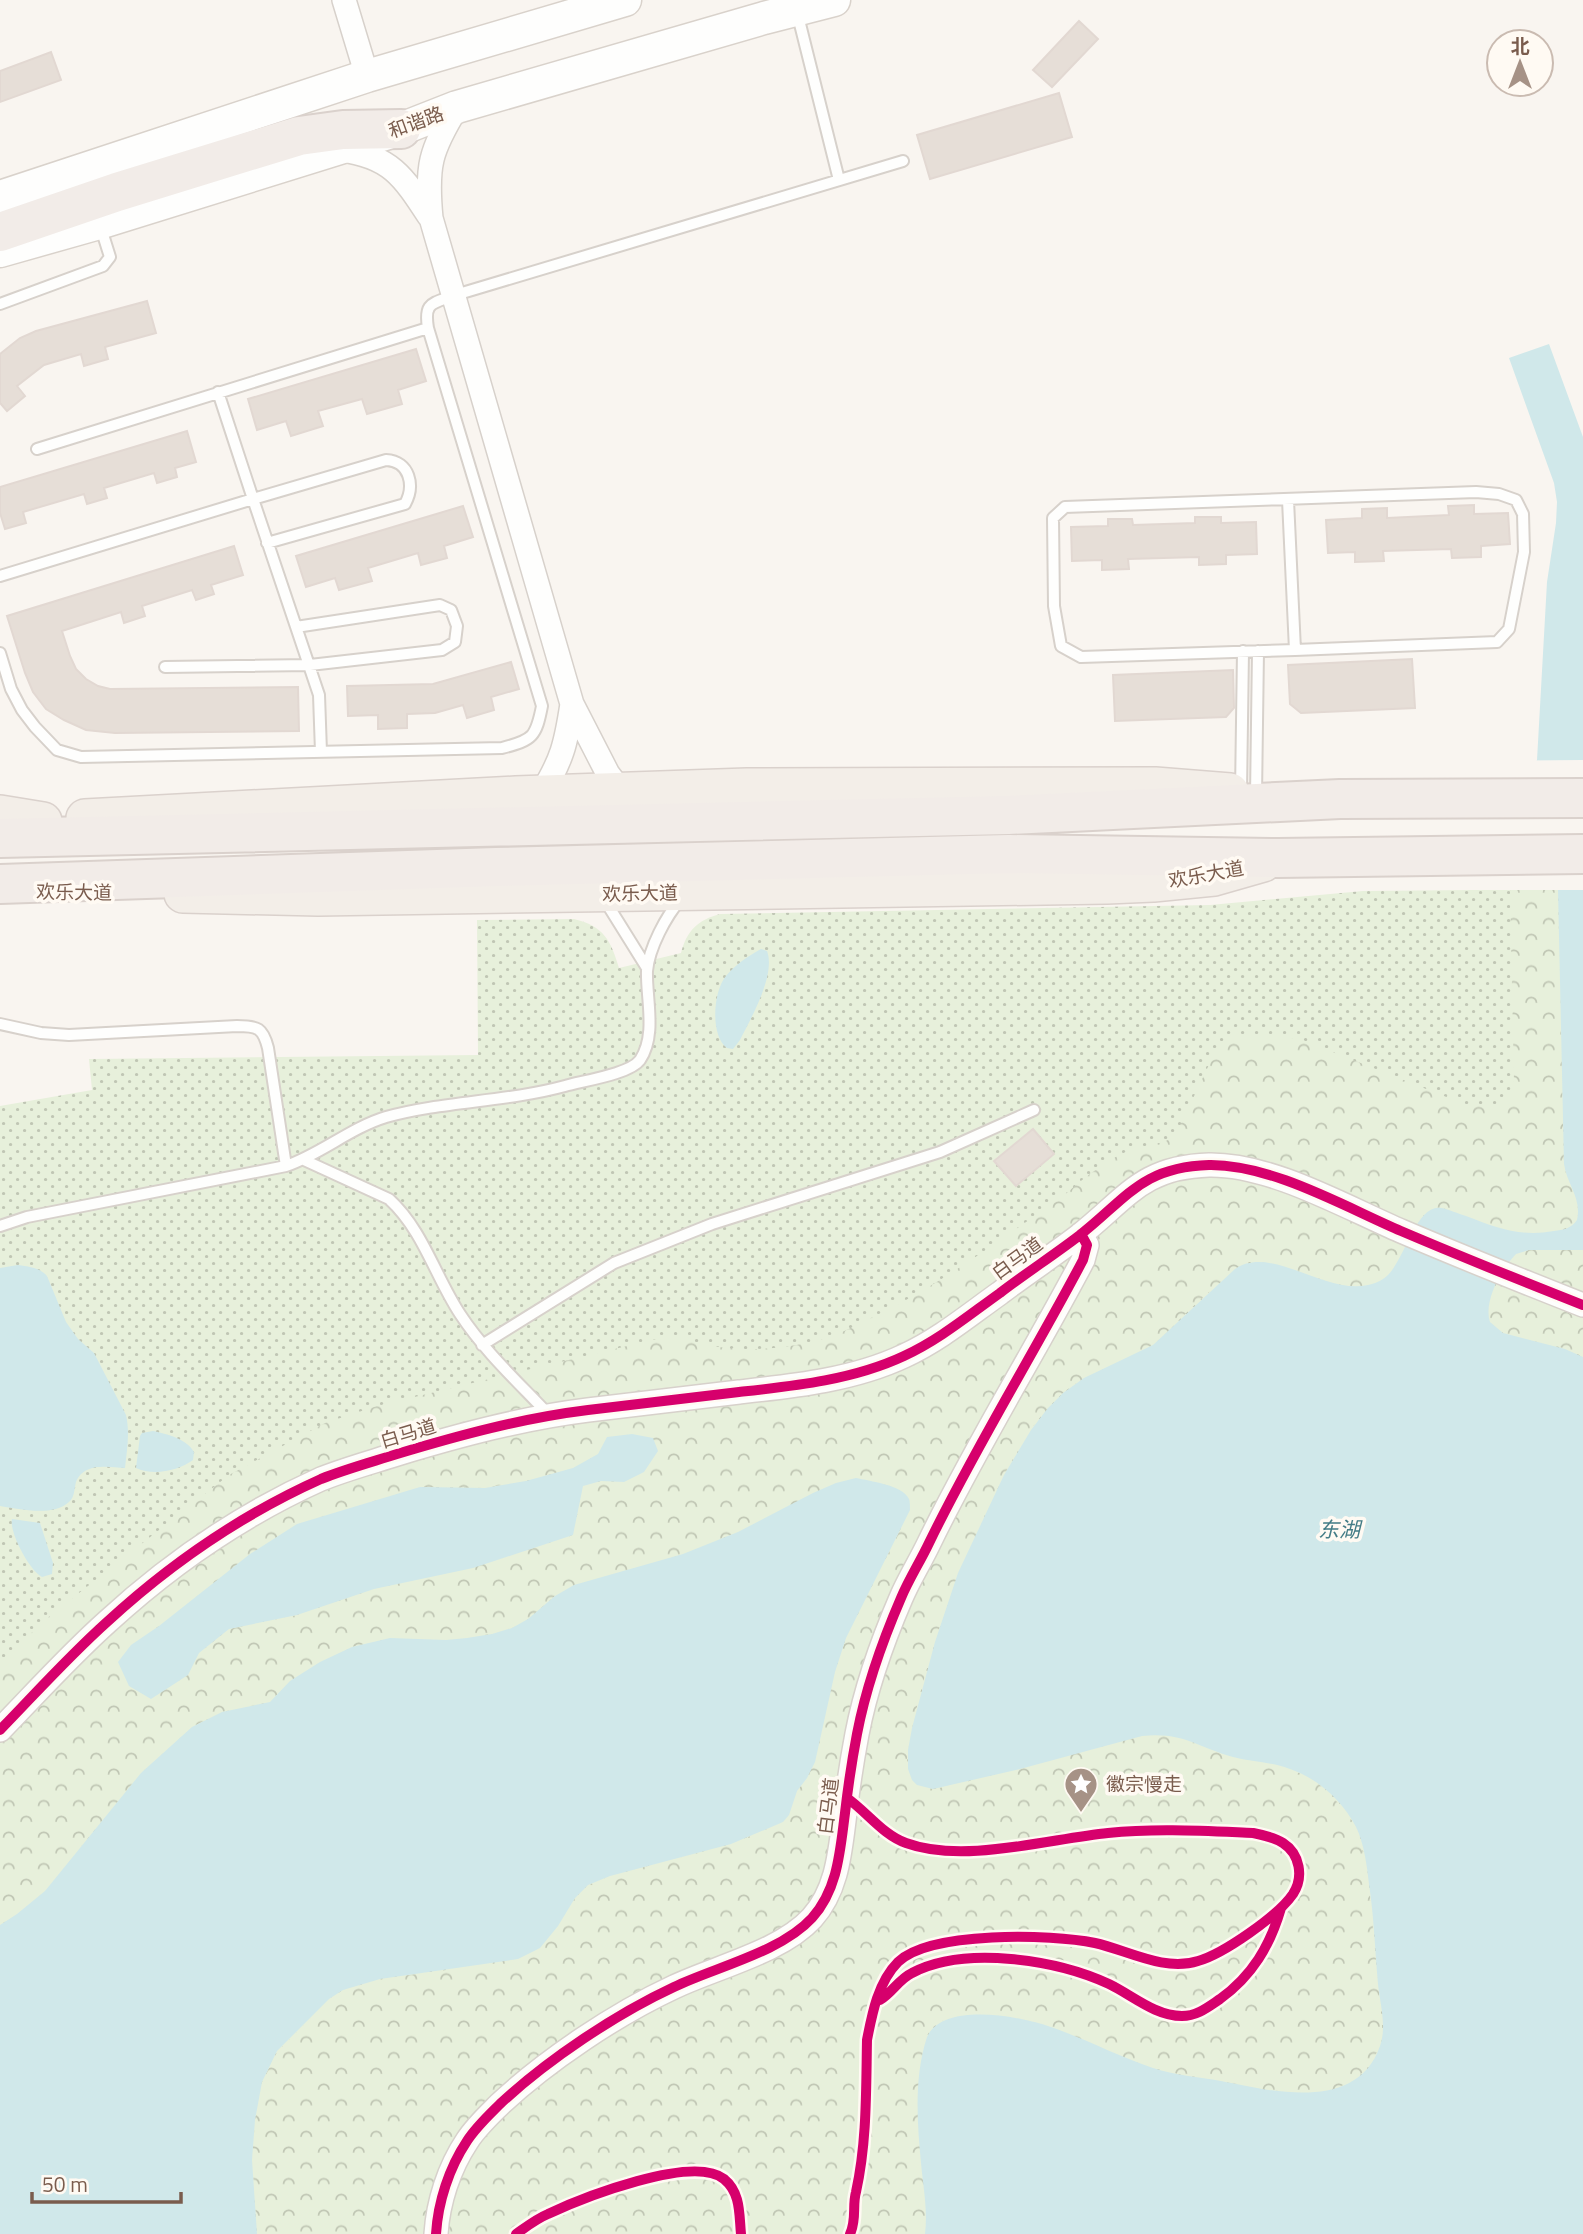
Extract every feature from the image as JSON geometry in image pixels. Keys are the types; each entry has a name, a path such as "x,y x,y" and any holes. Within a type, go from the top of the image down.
{"highway":[{"path":"1,204 117,192 299,136 325,131 401,129"},
{"path":"0,838 1008,815 1258,797 1583,798"},
{"name":"欢乐大道","path":"0,884 482,867 1009,853 1278,858 1583,854"}],"main road":[{"path":"1,204 367,76 625,0"},
{"name":"和谐路","path":"0,251 401,129 457,107 834,0"},
{"path":"0,822 541,794 747,787 1155,786 1258,797"},
{"path":"0,814 43,821"},
{"name":"欢乐大道","path":"0,890 317,897 1153,883 1214,877 1278,858"}],"street":[{"path":"344,0 367,76"},
{"path":"457,107 439,137 432,155 428,185 431,218 572,704 599,758 621,791"},
{"path":"336,149 371,155 387,164 403,179 431,218"},
{"path":"541,794 559,762 572,704"},
{"name":"白马道","path":"0,1730 106,1623 192,1554 256,1513 302,1488 352,1468 473,1432 549,1415 803,1384 874,1367 934,1341 1081,1234 1133,1189 1153,1176 1169,1170 1213,1165 1261,1172 1583,1305"},
{"name":"白马道","path":"436,2234 442,2197 453,2165 468,2139 516,2090 554,2059 635,2006 787,1938 811,1918 824,1902 836,1872 858,1730 878,1654 901,1596 952,1493 1083,1260 1087,1245 1081,1234"}],"lane":[{"path":"797,9 839,180"},
{"path":"0,653 11,690 35,727 57,750 81,757 502,748 523,743 537,729 542,706 428,328 426,315 430,305 452,296 903,161"},
{"path":"0,304 103,266 110,257 99,223"},
{"path":"37,449 428,328"},
{"path":"218,392 319,695 321,752"},
{"path":"0,576 386,460 397,460 405,467 411,486 405,504 267,542"},
{"path":"1476,492 1499,494 1516,500 1523,514 1524,552 1508,629 1497,642 1295,650 1081,657 1061,646 1054,607 1053,518 1065,507 1288,500 1476,492"},
{"path":"1288,500 1295,650"},
{"path":"165,667 310,666 442,650 455,642 457,626 452,610 440,604 296,626"},
{"path":"1243,651 1258,797"},
{"path":"1258,651 1258,797"},
{"path":"0,1226 27,1216 286,1166 304,1160 359,1128 386,1117 546,1091 628,1069 640,1059 647,1042 647,968 670,912 686,892"},
{"path":"600,894 647,968"},
{"path":"0,1024 41,1033 69,1035 237,1026 258,1028 263,1032 268,1048 286,1166"},
{"path":"482,1345 614,1263 712,1224 940,1152 1034,1110"},
{"path":"304,1160 389,1199 396,1205 409,1220 458,1312 482,1345 549,1415"}],"green space":[{"path":"1583,889 1583,2234 0,2234 0,1106 92,1090 89,1059 478,1055 477,920 574,919 584,922 605,936 619,968 681,953 694,927 705,919 720,914 1210,905 1363,891"},
{"path":"1510,890 1558,890 1564,1164 1578,1202 1575,1222 1559,1230 1517,1233 1493,1228 1443,1208 1422,1216 1393,1269 1383,1279 1358,1287 1344,1286 1280,1266 1248,1262 1206,1295 1156,1342 1073,1385 1032,1428 995,1494 942,1619 908,1750 907,1760 917,1785 933,1789 1142,1736 1159,1735 1183,1738 1289,1768 1318,1783 1346,1811 1357,1829 1368,1874 1383,2036 1372,2061 1357,2077 1337,2087 1315,2092 1267,2090 1157,2069 1012,2018 967,2015 954,2017 934,2026 923,2049 919,2108 926,2208 925,2234 257,2234 252,2160 255,2120 262,2082 277,2052 329,1999 343,1990 380,1979 468,1967 558,1926 575,1898 588,1885 610,1876 731,1844 767,1829 793,1801 807,1778 846,1638 910,1510 738,1532 683,1554 555,1596 528,1619 512,1628 492,1634 446,1640 390,1638 352,1647 290,1681 270,1702 222,1712 192,1727 141,1773 45,1891 0,1925 0,1663 46,1619 229,1475 325,1423 377,1406 673,1335 712,1346 751,1349 791,1346 841,1333 946,1276 1062,1197 1111,1159 1130,1150 1171,1138 1176,1134 1216,1050 1226,1038 1274,1036 1300,1039 1472,1106 1488,1106 1502,1101 1512,1090","holes":["598,1454 624,1482 601,1481 583,1486 573,1535 527,1550 374,1589 297,1615 229,1629 199,1653 131,1645 159,1626 420,1487 484,1488 526,1481 573,1468"]},
{"path":"1529,1250 1583,1250 1583,1292 1509,1262 1516,1254"},
{"path":"1497,1283 1583,1319 1583,1357 1563,1348 1510,1335 1492,1325 1487,1310"}],"water":[{"name":"东湖","path":"1549,344 1583,437 1583,1250 1529,1250 1516,1254 1495,1285 1489,1314 1490,1322 1503,1333 1565,1349 1583,1357 1583,2234 925,2234 926,2207 920,2147 918,2083 927,2037 935,2026 948,2019 981,2014 1032,2021 1161,2070 1287,2092 1333,2089 1352,2081 1369,2067 1380,2046 1382,2015 1371,1896 1363,1847 1351,1817 1328,1792 1310,1778 1283,1767 1220,1753 1180,1738 1157,1735 1142,1736 933,1789 917,1785 912,1780 908,1769 908,1750 935,1642 958,1573 1004,1475 1031,1430 1063,1393 1084,1378 1153,1345 1235,1269 1249,1263 1265,1262 1282,1266 1334,1283 1368,1285 1380,1281 1390,1272 1416,1226 1432,1209 1441,1208 1499,1228 1530,1233 1564,1229 1577,1220 1578,1205 1564,1164 1558,890 1470,890 1537,760 1547,582 1557,502 1554,483 1509,358"},
{"path":"761,949 767,951 769,961 765,984 740,1040 733,1049 727,1048 718,1034 716,1024 718,992 730,972"},
{"path":"18,1265 37,1269 47,1276 66,1322 78,1339 94,1353 126,1415 127,1422 125,1468 97,1467 85,1471 76,1482 69,1502 62,1507 45,1511 0,1506 0,1268"},
{"path":"153,1431 182,1440 194,1452 193,1460 165,1471 150,1472 136,1468 140,1436"},
{"path":"632,1434 653,1438 658,1451 644,1472 624,1482 601,1481 583,1486 573,1535 473,1568 374,1589 297,1615 229,1629 199,1653 188,1675 151,1699 129,1686 118,1662 131,1645 250,1554 297,1524 420,1487 485,1488 526,1481 573,1468 598,1454 607,1437"},
{"path":"856,1478 900,1490 909,1499 910,1510 846,1638 835,1672 815,1762 797,1791 789,1815 783,1822 731,1844 610,1876 588,1885 575,1898 558,1926 540,1948 518,1959 380,1979 343,1990 329,1999 277,2051 262,2082 255,2120 252,2160 257,2234 0,2234 0,1925 45,1891 141,1773 192,1727 222,1712 270,1702 290,1681 320,1662 352,1647 390,1638 467,1638 512,1628 574,1585 683,1554 738,1532 813,1493"},
{"path":"12,1519 40,1523 53,1563 52,1574 42,1577 31,1567 17,1541"}],"pier":[{"path":"1583,760 1583,890 1466,890 1465,761"}],"building":[{"path":"1079,21 1098,39 1052,87 1033,70"},
{"path":"51,52 61,80 0,102 0,71"},
{"path":"1059,93 1072,137 930,179 917,135"},
{"path":"147,301 156,333 105,347 108,359 84,366 81,354 44,365 17,386 25,396 7,411 0,403 0,354 20,338 36,331"},
{"path":"416,349 426,381 398,390 402,404 367,414 362,399 318,411 323,426 291,436 286,421 257,430 248,399"},
{"path":"187,431 196,462 175,468 177,477 157,483 154,473 104,488 107,498 87,504 84,494 23,512 26,523 5,529 0,513 0,487"},
{"path":"1474,505 1474,514 1508,513 1510,544 1481,546 1481,557 1452,558 1451,549 1383,551 1384,561 1355,562 1355,552 1328,553 1326,520 1362,518 1362,509 1387,508 1387,518 1449,515 1448,506"},
{"path":"463,506 473,537 444,546 447,558 421,565 418,553 368,568 372,581 339,590 335,578 306,587 296,556"},
{"path":"1195,517 1221,517 1221,523 1256,522 1257,554 1226,555 1226,564 1199,565 1199,557 1128,559 1129,569 1102,570 1102,560 1072,561 1071,527 1108,526 1108,519 1132,519 1133,525 1195,523"},
{"path":"234,546 243,575 211,585 214,594 196,600 192,590 142,606 145,616 124,623 121,612 62,631 70,656 76,669 86,679 110,689 298,687 299,731 115,733 86,730 46,709 33,692 25,673 7,616"},
{"path":"1412,659 1415,708 1301,713 1290,704 1288,665"},
{"path":"511,662 519,689 491,697 494,710 467,718 463,705 435,713 407,714 407,728 378,729 378,715 348,716 347,686 433,684"},
{"path":"1233,670 1234,708 1226,717 1115,721 1113,675"},
{"path":"1033,1129 1054,1154 1016,1186 994,1161"}],"cycle path":[{"path":"0,1730 93,1635 181,1561 263,1508 321,1479 444,1440 516,1422 564,1413 802,1384 885,1364 917,1350 953,1327 1080,1235 1137,1187 1167,1172 1209,1165 1233,1167 1282,1179 1424,1241 1583,1305"},
{"path":"436,2234 446,2186 461,2151 478,2126 519,2087 560,2055 629,2010 674,1987 766,1950 799,1930 821,1907 833,1882 861,1716 887,1631 904,1591 947,1507 1083,1260 1087,1245 1081,1234"},
{"path":"847,1798 890,1835 906,1843 929,1849 979,1851 1126,1831 1253,1833 1276,1839 1289,1848 1297,1859 1299,1873 1293,1894 1263,1923 1209,1957 1185,1964 1146,1959 1095,1943 1022,1937 963,1940 936,1945 914,1952 898,1962 881,1989 867,2040 864,2135 850,2234"},
{"path":"880,2000 907,1976 934,1964 984,1958 1011,1959 1088,1975 1162,2013 1182,2016 1193,2014 1220,1999 1250,1970 1265,1947 1281,1908"},
{"path":"516,2234 544,2216 585,2198 637,2181 688,2172 709,2173 724,2179 730,2185 738,2204 741,2234"}],"place":[{"name":"徽宗慢走","path":"1081,1814"}]}
